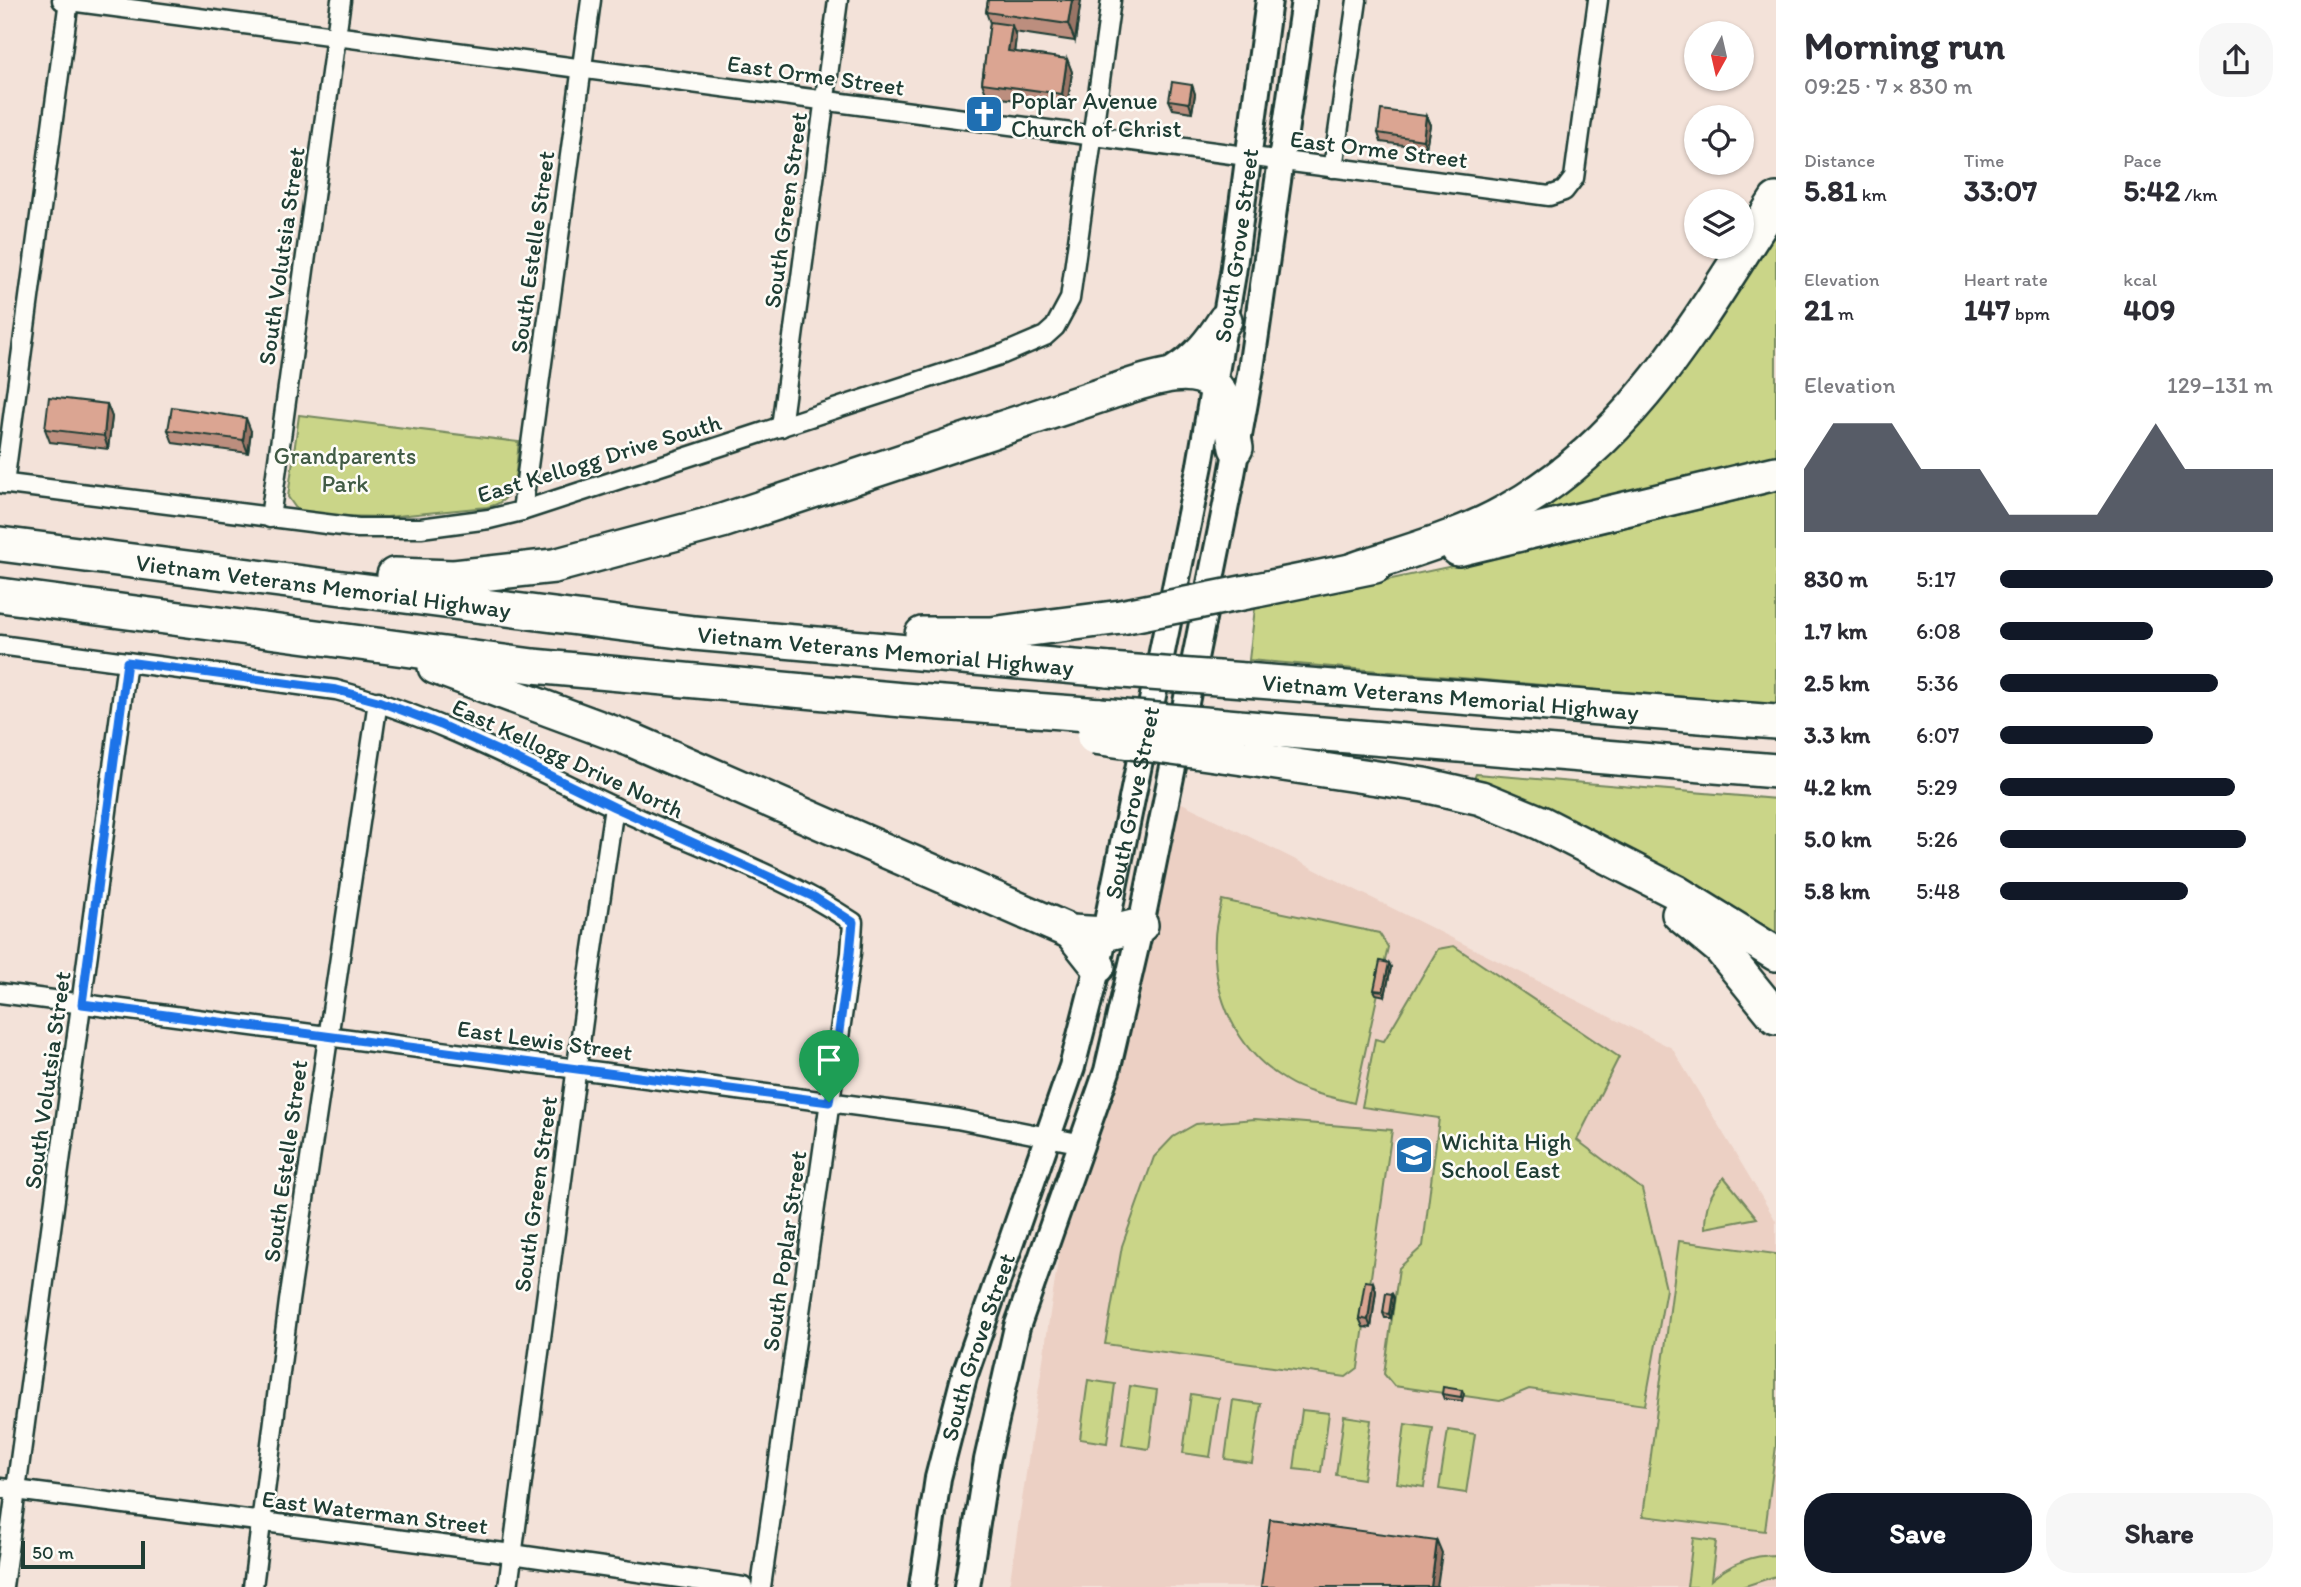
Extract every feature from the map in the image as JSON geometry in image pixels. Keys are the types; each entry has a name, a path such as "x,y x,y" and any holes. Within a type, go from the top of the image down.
{"highway":[{"path":"1353,569 1458,534 1506,512 1548,485 1591,450 1631,411 1663,372 1776,200"},
{"path":"245,575 454,577 554,566 722,521 1175,373 1189,365 1207,348 1225,320"},
{"path":"1175,373 1197,377 1214,385 1228,412 1236,448"},
{"path":"694,633 992,634 1121,617 1353,569 1415,560 1776,473"},
{"name":"Vietnam Veterans Memorial Highway","path":"0,544 694,633 1109,670 1776,722"},
{"name":"Vietnam Veterans Memorial Highway","path":"0,596 533,666 903,700 1240,742 1776,771"},
{"path":"303,635 443,669 632,740 1071,932 1105,934 1141,925"},
{"path":"1240,742 1480,798 1541,823 1676,892 1776,954"},
{"path":"1621,865 1720,948 1776,1017"},
{"path":"1071,932 1098,966"}],"street":[{"name":"East Orme Street","path":"62,0 1549,196 1564,191 1574,178 1598,0"},
{"path":"2,484 69,0"},
{"name":"South Volutsia Street","path":"270,519 341,0"},
{"name":"South Estelle Street","path":"522,511 591,0"},
{"name":"South Green Street","path":"781,427 838,0"},
{"path":"1092,136 1111,0"},
{"name":"South Grove Street","path":"922,1587 938,1478 961,1390 994,1287 1049,1137 1086,1019 1105,934 1214,385 1269,0"},
{"name":"South Grove Street","path":"967,1587 987,1460 1017,1327 1083,1144 1110,1059 1141,925 1251,369 1304,0"},
{"path":"1333,168 1356,0"},
{"name":"East Kellogg Drive South","path":"2,484 270,519 388,529 459,523 522,511 1003,354 1045,336 1055,327 1070,299 1092,136"},
{"name":"East Kellogg Drive North","path":"0,645 337,690 378,701 441,725 814,897 853,922"},
{"name":"South Volutsia Street","path":"3,1587 8,1490 82,1004 127,662"},
{"name":"South Estelle Street","path":"253,1587 289,1301 378,701"},
{"name":"South Green Street","path":"508,1587 614,807"},
{"name":"South Poplar Street","path":"761,1587 853,922"},
{"name":"East Lewis Street","path":"0,993 974,1122 1083,1144"},
{"name":"East Waterman Street","path":"8,1490 512,1554 743,1587"}],"shaded area":[{"name":"Wichita High School East","path":"1176,800 1672,1048 1776,1221 1776,1587 1009,1587 1061,1240 1105,1115 1136,998"}],"green space":[{"path":"1776,227 1776,464 1531,520 1527,514 1570,488 1611,454 1661,397"},
{"name":"Grandparents Park","path":"299,415 519,442 514,483 505,498 498,504 487,507 387,517 307,515 295,507 288,497"},
{"path":"1776,491 1776,705 1249,660 1255,608 1570,541"},
{"path":"1476,774 1776,799 1776,941 1593,830 1473,781"},
{"path":"1222,900 1379,933 1388,947 1354,1103 1311,1092 1287,1081 1269,1069 1241,1038 1223,1000 1215,959 1215,933"},
{"path":"1454,946 1619,1057 1577,1140 1642,1189 1666,1289 1645,1405 1529,1389 1500,1401 1394,1386 1384,1374 1399,1268 1423,1246 1439,1118 1362,1107 1375,1039 1384,1041 1438,949"},
{"path":"1255,1119 1392,1130 1358,1368 1346,1377 1105,1344 1122,1246 1154,1157 1173,1137 1196,1124"},
{"path":"1724,1177 1757,1218 1705,1228 1709,1201"},
{"path":"1679,1241 1776,1254 1776,1446 1765,1531 1643,1516"},
{"path":"1088,1380 1115,1384 1107,1443 1080,1439"},
{"path":"1130,1386 1157,1390 1149,1449 1122,1445"},
{"path":"1191,1394 1219,1398 1210,1457 1183,1453"},
{"path":"1233,1400 1261,1404 1252,1463 1225,1459"},
{"path":"1302,1410 1329,1413 1321,1472 1294,1469"},
{"path":"1344,1416 1371,1420 1363,1479 1336,1475"},
{"path":"1405,1424 1433,1428 1424,1487 1397,1483"},
{"path":"1448,1430 1475,1434 1466,1493 1439,1489"},
{"path":"1693,1538 1716,1541 1711,1580 1741,1562 1767,1555 1776,1555 1776,1576 1742,1587 1687,1587"}],"building":[{"path":"988,0 1072,0 1068,24 986,12"},
{"path":"990,22 1012,25 1008,51 1067,59 1062,94 982,83"},
{"path":"1172,82 1192,85 1189,103 1169,100"},
{"path":"1381,110 1426,116 1423,140 1378,133"},
{"path":"49,397 107,404 104,436 45,429"},
{"path":"172,407 246,418 243,440 168,430"},
{"path":"1380,961 1389,963 1383,991 1374,990"},
{"path":"1365,1281 1373,1282 1368,1320 1359,1318"},
{"path":"1386,1293 1392,1294 1389,1314 1383,1313"},
{"path":"1443,1387 1462,1390 1461,1397 1442,1394"},
{"path":"1270,1519 1437,1541 1431,1587 1261,1587"}],"place":[{"name":"Poplar Avenue Church of Christ","path":"984,114"},
{"name":"Wichita High School East","path":"1414,1155"}],"route":[{"path":"127,662 337,690 378,701 441,725 814,897 853,922 829,1102 82,1004 127,662"}]}
